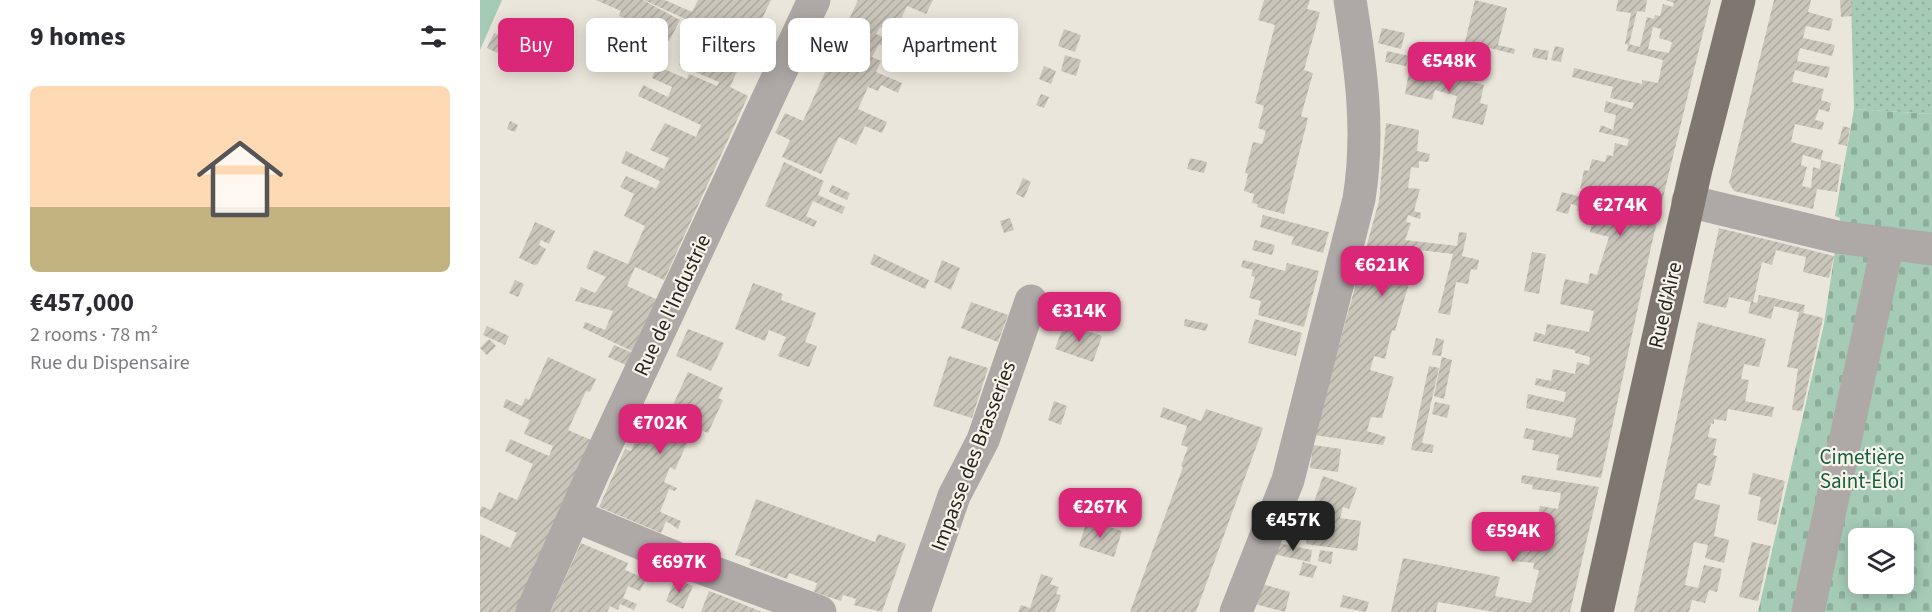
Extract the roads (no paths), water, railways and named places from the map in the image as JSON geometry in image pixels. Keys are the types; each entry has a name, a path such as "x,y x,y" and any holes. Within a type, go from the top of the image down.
{"main road":[{"name":"Rue d'Aire","path":"1597,612 1688,201 1739,0"}],"street":[{"name":"Rue de l'Industrie","path":"532,612 814,0"},
{"path":"1236,612 1288,480 1359,200 1365,153 1365,106 1350,0"},
{"path":"1688,201 1837,237 1932,249"},
{"path":"1808,612 1888,243"},
{"name":"Impasse des Brasseries","path":"914,612 954,496 983,440 1031,301"},
{"path":"575,516 713,573 820,612"}],"park label":[{"name":"Cimetière Saint-Éloi","path":"1862,469"}]}
